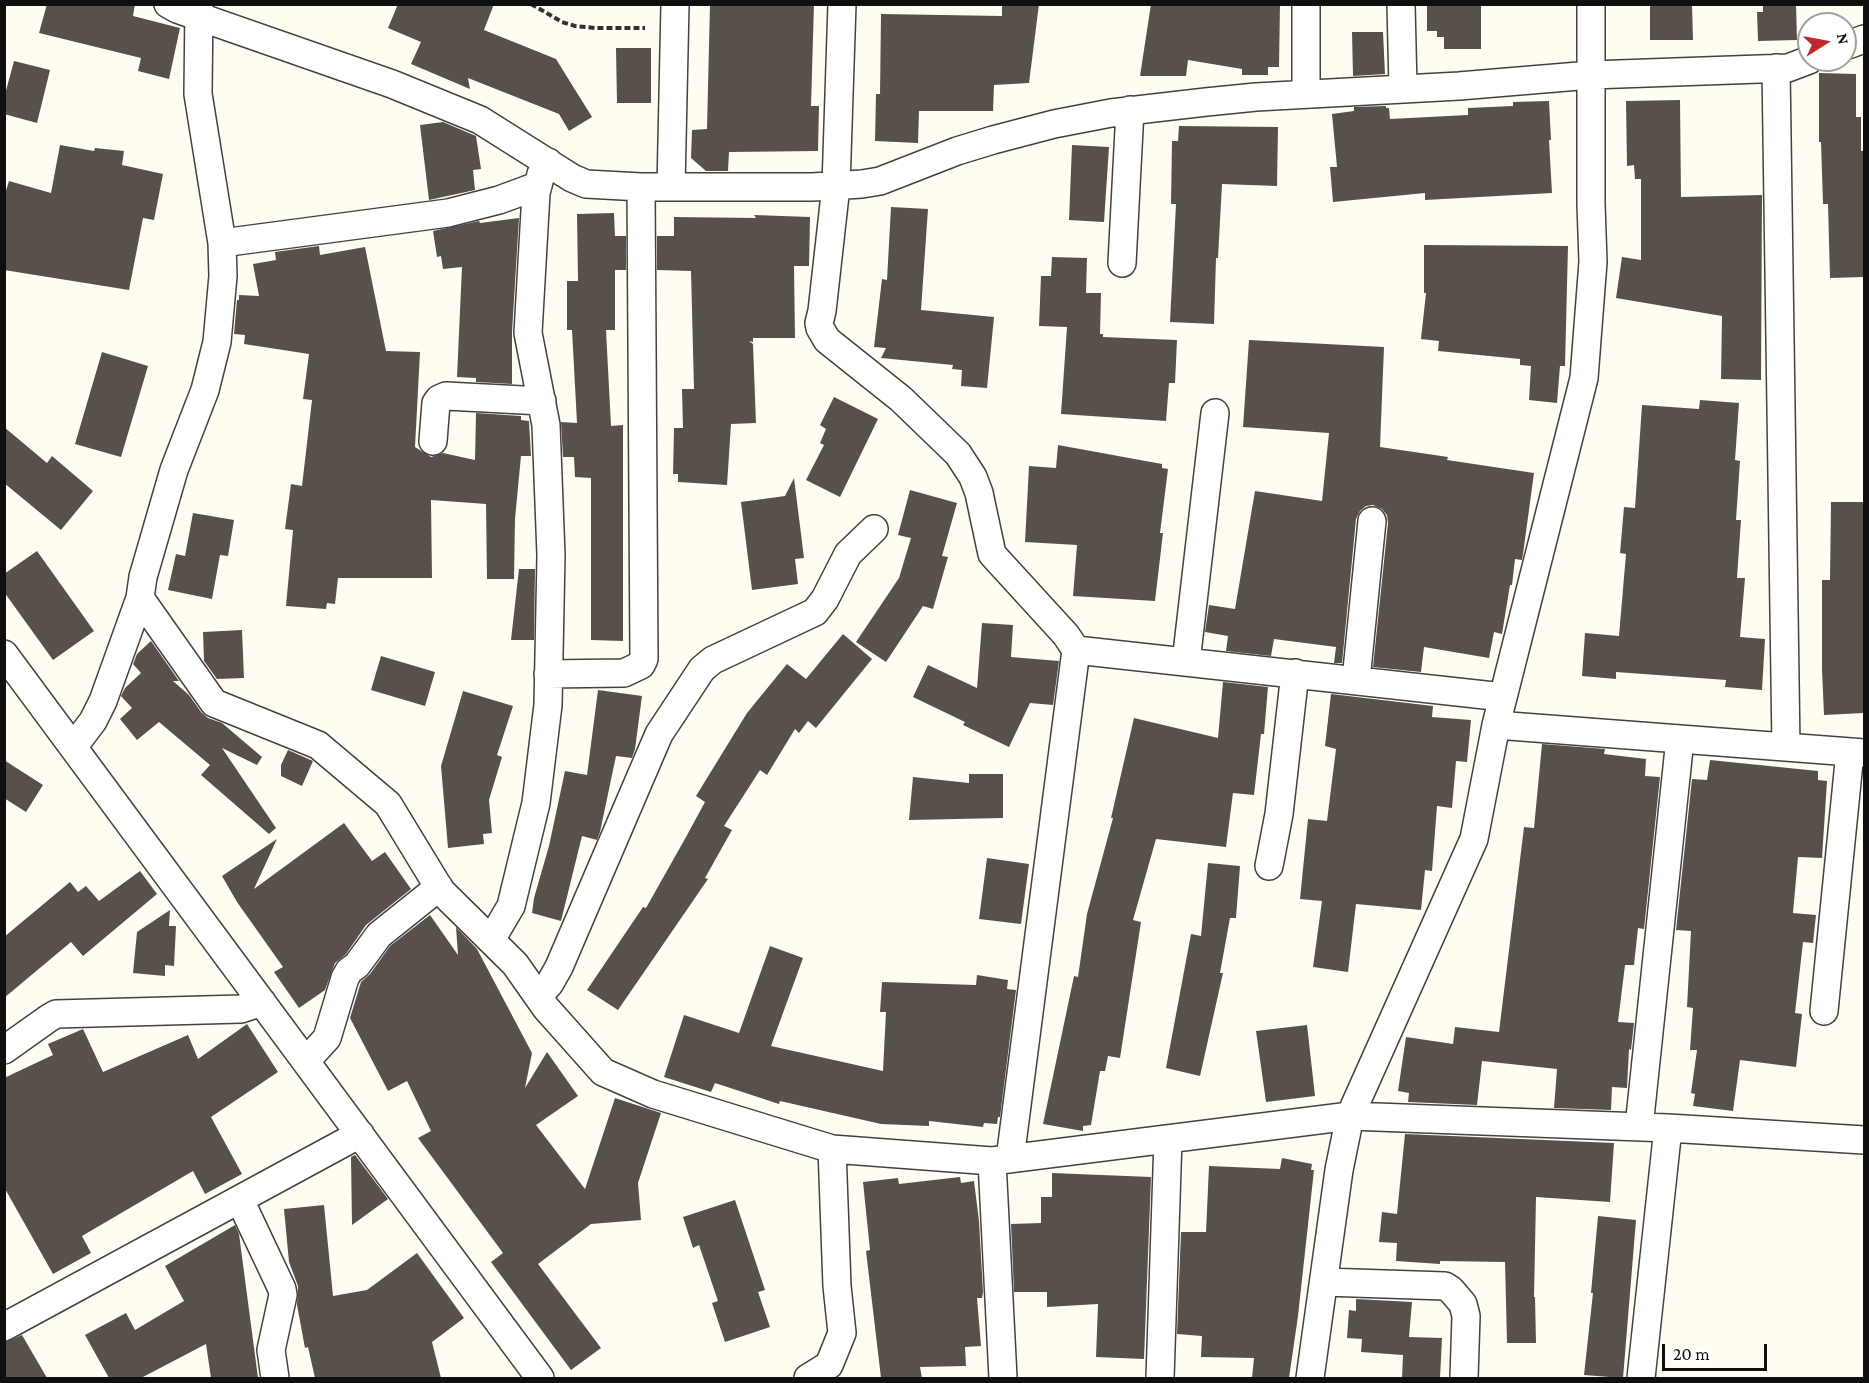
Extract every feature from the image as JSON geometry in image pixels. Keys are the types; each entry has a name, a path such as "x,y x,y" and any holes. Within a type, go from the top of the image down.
{"street":[{"path":"168,4 199,10 480,120 543,174 572,178 586,184 641,187 836,186 880,181 957,151 1054,124 1131,110 1256,97 1591,75 1788,68 1797,65"},
{"path":"842,4 836,186 820,328 827,340 902,399 958,454 973,477 979,493 992,554 1066,634 1076,650 1001,1160 1003,1378"},
{"path":"1306,4 1306,94"},
{"path":"1401,4 1403,88"},
{"path":"1310,1378 1350,1116 1474,839 1496,725 1584,378 1593,262 1591,4"},
{"path":"74,746 93,721 102,701 140,598 142,577 174,470 205,390 217,342 223,276 222,243 198,94 199,10"},
{"path":"671,188 674,16"},
{"path":"1776,68 1786,747"},
{"path":"1122,262 1131,110"},
{"path":"222,243 448,213 510,196 543,174"},
{"path":"491,940 511,906 536,803 548,705 551,555 546,425 528,333 543,174"},
{"path":"548,674 624,673 641,665 644,659 641,187"},
{"path":"433,441 436,403 446,396 542,401"},
{"path":"1186,662 1215,413"},
{"path":"1356,680 1372,521"},
{"path":"538,996 550,983 559,967 659,734 702,669 713,660 815,612 825,599 848,554 874,529"},
{"path":"140,598 214,703 318,745 388,804 439,887 515,964 546,1008 603,1072 653,1094 832,1149 1001,1160 1350,1116 1668,1128 1864,1140"},
{"path":"1076,650 1503,697"},
{"path":"4,654 540,1378"},
{"path":"1269,866 1279,814 1295,673"},
{"path":"1496,725 1857,752 1824,1011"},
{"path":"1639,1127 1680,739"},
{"path":"306,1061 327,1038 345,978 349,972 379,935 439,887"},
{"path":"4,1050 56,1014 241,1009 262,1002"},
{"path":"1641,1378 1668,1128"},
{"path":"4,1327 360,1134"},
{"path":"1160,1378 1168,1139"},
{"path":"808,1378 829,1365 842,1333 837,1286 832,1149"},
{"path":"240,1200 282,1289 283,1295 271,1350 275,1378"},
{"path":"1324,1282 1444,1286 1451,1290 1463,1304 1466,1316 1464,1378"}],"path":[{"path":"531,4 562,22 595,28 674,16"}],"building":[{"path":"47,4 135,4 133,16 180,28 169,79 138,71 141,58 39,33"},
{"path":"398,4 494,4 484,30 556,59 592,117 569,131 559,114 468,78 470,89 411,64 421,42 388,28"},
{"path":"710,4 814,4 811,106 819,106 818,151 729,152 728,171 706,171 691,158 692,130 707,129"},
{"path":"1002,4 1039,4 1029,83 994,85 993,111 919,111 918,143 875,141 876,94 880,94 881,14 1002,16"},
{"path":"1151,4 1280,4 1279,67 1268,67 1268,75 1242,75 1242,69 1188,60 1186,76 1140,76"},
{"path":"1427,4 1481,4 1481,49 1444,49 1444,37 1437,37 1437,31 1427,31"},
{"path":"1650,4 1692,4 1693,40 1650,40"},
{"path":"1763,4 1796,4 1797,40 1758,41 1757,12 1763,12"},
{"path":"1352,32 1383,32 1385,74 1353,76"},
{"path":"616,48 651,48 651,103 617,103"},
{"path":"14,61 50,70 37,123 4,114 4,98"},
{"path":"1819,73 1856,74 1856,117 1861,117 1861,151 1864,151 1864,277 1830,278 1828,204 1823,204 1821,142 1819,142"},
{"path":"1680,100 1681,197 1762,195 1761,380 1721,379 1722,316 1616,298 1622,257 1641,260 1641,179 1635,179 1634,165 1627,166 1626,101"},
{"path":"1549,101 1552,193 1425,200 1425,193 1333,202 1330,167 1337,167 1332,114 1354,111 1354,107 1386,106 1389,108 1390,119 1468,115 1468,108 1513,106 1513,102"},
{"path":"443,122 476,136 481,169 473,170 475,190 429,200 420,125"},
{"path":"1179,126 1278,127 1277,186 1222,184 1214,324 1170,322 1176,204 1171,204 1172,141 1178,141"},
{"path":"60,145 94,151 95,148 124,151 122,165 163,174 154,220 143,218 129,290 4,270 4,197 9,181 51,193"},
{"path":"1072,145 1109,147 1104,222 1069,220"},
{"path":"891,207 928,209 921,310 994,317 987,388 961,386 962,370 952,369 953,365 881,358 886,348 874,347 882,279 887,280"},
{"path":"614,213 615,236 626,236 626,270 615,270 615,330 606,330 611,426 623,425 623,641 591,640 591,478 575,477 574,457 563,457 561,422 577,423 572,330 567,330 567,281 578,281 577,214"},
{"path":"754,215 810,217 809,266 794,266 795,338 753,338 753,342 749,341 753,344 756,423 731,424 727,485 678,482 678,474 673,474 674,428 683,428 682,389 694,389 691,271 657,270 657,236 674,236 674,217 756,218"},
{"path":"519,218 512,332 512,384 476,382 476,378 457,377 462,267 443,269 441,256 437,257 433,231 479,221 480,223"},
{"path":"1424,245 1568,246 1565,366 1560,366 1557,403 1529,400 1531,366 1520,365 1520,359 1438,351 1439,341 1421,339 1426,293 1424,293"},
{"path":"319,246 320,255 365,247 386,351 420,352 415,447 431,457 443,453 475,460 476,413 521,416 521,420 529,421 531,456 521,456 515,519 514,579 487,579 486,504 431,500 432,578 338,578 335,604 327,603 326,609 286,606 293,530 285,529 291,484 302,486 312,400 303,399 309,354 244,344 245,335 234,334 237,300 239,300 239,295 259,296 253,264 276,260 275,252"},
{"path":"1052,257 1087,258 1086,293 1101,293 1100,334 1103,334 1103,337 1177,340 1175,383 1169,383 1166,421 1061,414 1067,327 1039,326 1041,276 1051,276"},
{"path":"1249,340 1384,347 1380,447 1534,473 1522,560 1515,559 1502,634 1494,632 1489,658 1424,647 1421,672 1373,667 1388,523 1387,515 1382,509 1373,505 1366,506 1356,519 1342,663 1334,663 1336,647 1274,639 1271,656 1226,651 1228,636 1205,632 1209,605 1235,609 1255,491 1322,501 1329,433 1243,427"},
{"path":"102,352 148,366 121,457 75,444"},
{"path":"834,397 878,419 840,497 806,480 824,445 820,443 826,429 820,425"},
{"path":"1700,400 1739,403 1735,460 1740,461 1736,520 1741,520 1737,578 1745,578 1740,637 1765,639 1762,690 1725,687 1726,680 1616,672 1616,679 1582,676 1585,633 1619,636 1626,554 1620,553 1624,507 1635,508 1642,405 1699,409"},
{"path":"4,427 47,463 52,456 93,491 61,530 4,483"},
{"path":"1058,445 1162,464 1162,468 1168,469 1155,601 1073,596 1077,545 1025,542 1029,466 1056,468"},
{"path":"794,478 804,558 795,559 798,584 752,590 741,502 785,496"},
{"path":"910,490 957,503 942,556 948,557 933,609 923,606 886,662 856,642 899,578 911,538 898,535"},
{"path":"1831,502 1864,502 1864,713 1824,715 1822,580 1830,580"},
{"path":"193,513 234,520 228,556 220,555 212,599 168,590 176,554 185,556"},
{"path":"37,551 94,631 53,660 4,592 4,574"},
{"path":"519,569 535,569 534,640 511,640"},
{"path":"982,623 1013,625 1011,657 1059,661 1053,705 1030,703 1009,747 963,725 965,722 913,697 928,665 977,688"},
{"path":"242,630 244,678 217,679 204,661 203,632"},
{"path":"843,634 872,659 816,728 808,721 799,733 795,729 767,775 760,770 724,826 732,830 705,878 708,879 618,1010 587,990 643,907 646,908 705,802 696,796 747,713 787,664 806,679"},
{"path":"151,641 179,681 173,681 189,695 201,712 208,718 222,723 262,757 257,765 222,748 276,828 269,834 201,775 210,765 159,722 137,740 120,719 132,708 121,696 125,688 141,673 133,664 137,654"},
{"path":"381,656 435,672 425,706 371,690"},
{"path":"1223,682 1268,687 1264,734 1261,734 1254,795 1233,793 1226,847 1156,839 1133,920 1141,922 1120,1058 1108,1056 1105,1071 1100,1071 1091,1125 1083,1126 1083,1131 1043,1124 1074,976 1078,977 1087,914 1113,818 1111,818 1134,718 1218,738"},
{"path":"598,690 642,696 635,749 632,758 616,756 600,832 597,840 582,836 561,921 532,913 534,898 549,846 565,771 587,775"},
{"path":"463,691 513,706 497,755 502,757 489,800 492,833 483,834 484,844 448,848 441,766"},
{"path":"1331,694 1433,706 1432,717 1471,720 1467,762 1456,761 1452,808 1437,806 1432,871 1425,870 1421,910 1356,904 1348,972 1313,967 1322,901 1300,899 1308,819 1327,821 1336,749 1325,746"},
{"path":"1542,744 1605,749 1604,754 1646,759 1645,776 1660,777 1644,929 1638,928 1634,965 1625,965 1618,1022 1634,1023 1631,1050 1629,1049 1627,1088 1612,1087 1611,1110 1554,1108 1557,1069 1482,1061 1477,1105 1408,1102 1409,1093 1398,1091 1406,1037 1453,1044 1455,1027 1499,1032 1524,827 1534,828"},
{"path":"288,750 313,761 302,786 281,776 281,765"},
{"path":"4,760 43,785 26,812 4,798"},
{"path":"1710,760 1818,771 1818,780 1827,781 1822,858 1798,857 1793,913 1816,915 1813,943 1803,942 1795,1013 1802,1014 1796,1067 1740,1060 1733,1111 1693,1106 1695,1094 1691,1093 1697,1050 1690,1050 1693,1008 1687,1007 1691,931 1676,930 1692,779 1707,780"},
{"path":"969,774 1003,774 1003,818 909,820 913,777 969,783"},
{"path":"344,823 372,861 385,852 411,889 366,925 346,954 335,963 325,990 299,1008 274,972 283,967 237,902 222,876 277,839 254,889"},
{"path":"987,858 1029,864 1021,924 979,919"},
{"path":"1208,863 1240,866 1236,918 1230,918 1220,973 1223,973 1200,1076 1166,1068 1191,934 1201,936"},
{"path":"140,871 157,894 83,956 71,942 4,998 4,937 70,882 78,892 86,886 99,901"},
{"path":"170,910 169,926 176,926 174,966 165,965 165,976 133,973 137,932"},
{"path":"430,915 458,955 456,927 477,949 532,1053 525,1088 547,1052 578,1096 536,1125 585,1189 615,1098 661,1113 638,1183 641,1220 591,1224 538,1264 601,1348 571,1370 491,1262 503,1253 418,1138 431,1131 407,1081 388,1091 350,1018 361,982 370,974 390,946"},
{"path":"770,946 803,958 771,1046 883,1071 886,1012 880,1012 882,982 976,985 977,975 1008,980 1007,989 1016,990 1000,1117 998,1117 997,1124 984,1123 983,1127 929,1121 929,1126 881,1124 780,1101 779,1104 715,1083 711,1092 664,1077 684,1015 739,1033"},
{"path":"247,1024 278,1072 211,1117 242,1174 205,1194 193,1171 82,1236 91,1253 53,1274 4,1187 4,1078 53,1055 48,1044 83,1029 103,1072 188,1035 198,1059"},
{"path":"1307,1025 1315,1096 1266,1102 1256,1031"},
{"path":"1405,1134 1614,1143 1610,1202 1536,1197 1534,1297 1536,1343 1507,1343 1505,1262 1440,1261 1440,1264 1396,1261 1397,1243 1379,1242 1382,1212 1397,1214"},
{"path":"355,1155 388,1199 352,1225 351,1157"},
{"path":"1282,1158 1312,1164 1311,1170 1314,1170 1298,1316 1289,1378 1252,1378 1254,1358 1201,1357 1202,1336 1177,1334 1181,1232 1206,1232 1209,1166 1280,1169"},
{"path":"1052,1173 1151,1177 1144,1359 1096,1357 1098,1304 1047,1307 1047,1292 1014,1292 1011,1224 1041,1223 1041,1197 1052,1197"},
{"path":"960,1177 961,1183 974,1181 979,1221 983,1292 982,1298 977,1298 981,1346 965,1347 966,1366 920,1367 922,1378 881,1378 866,1251 870,1250 863,1182 898,1178 899,1184"},
{"path":"735,1200 765,1290 758,1292 770,1327 725,1342 712,1303 718,1301 699,1245 693,1248 683,1217"},
{"path":"324,1205 333,1296 367,1290 417,1253 464,1318 432,1342 441,1378 315,1378 308,1347 305,1348 297,1305 298,1286 289,1262 284,1209"},
{"path":"1598,1216 1636,1220 1623,1378 1584,1375"},
{"path":"235,1225 239,1234 258,1378 211,1378 206,1344 141,1378 109,1378 85,1335 126,1313 135,1330 184,1301 165,1266"},
{"path":"1356,1299 1412,1302 1409,1337 1442,1338 1440,1378 1402,1378 1403,1355 1361,1352 1362,1339 1347,1338 1349,1310 1356,1311"},
{"path":"22,1335 47,1378 4,1378 4,1343"}]}
